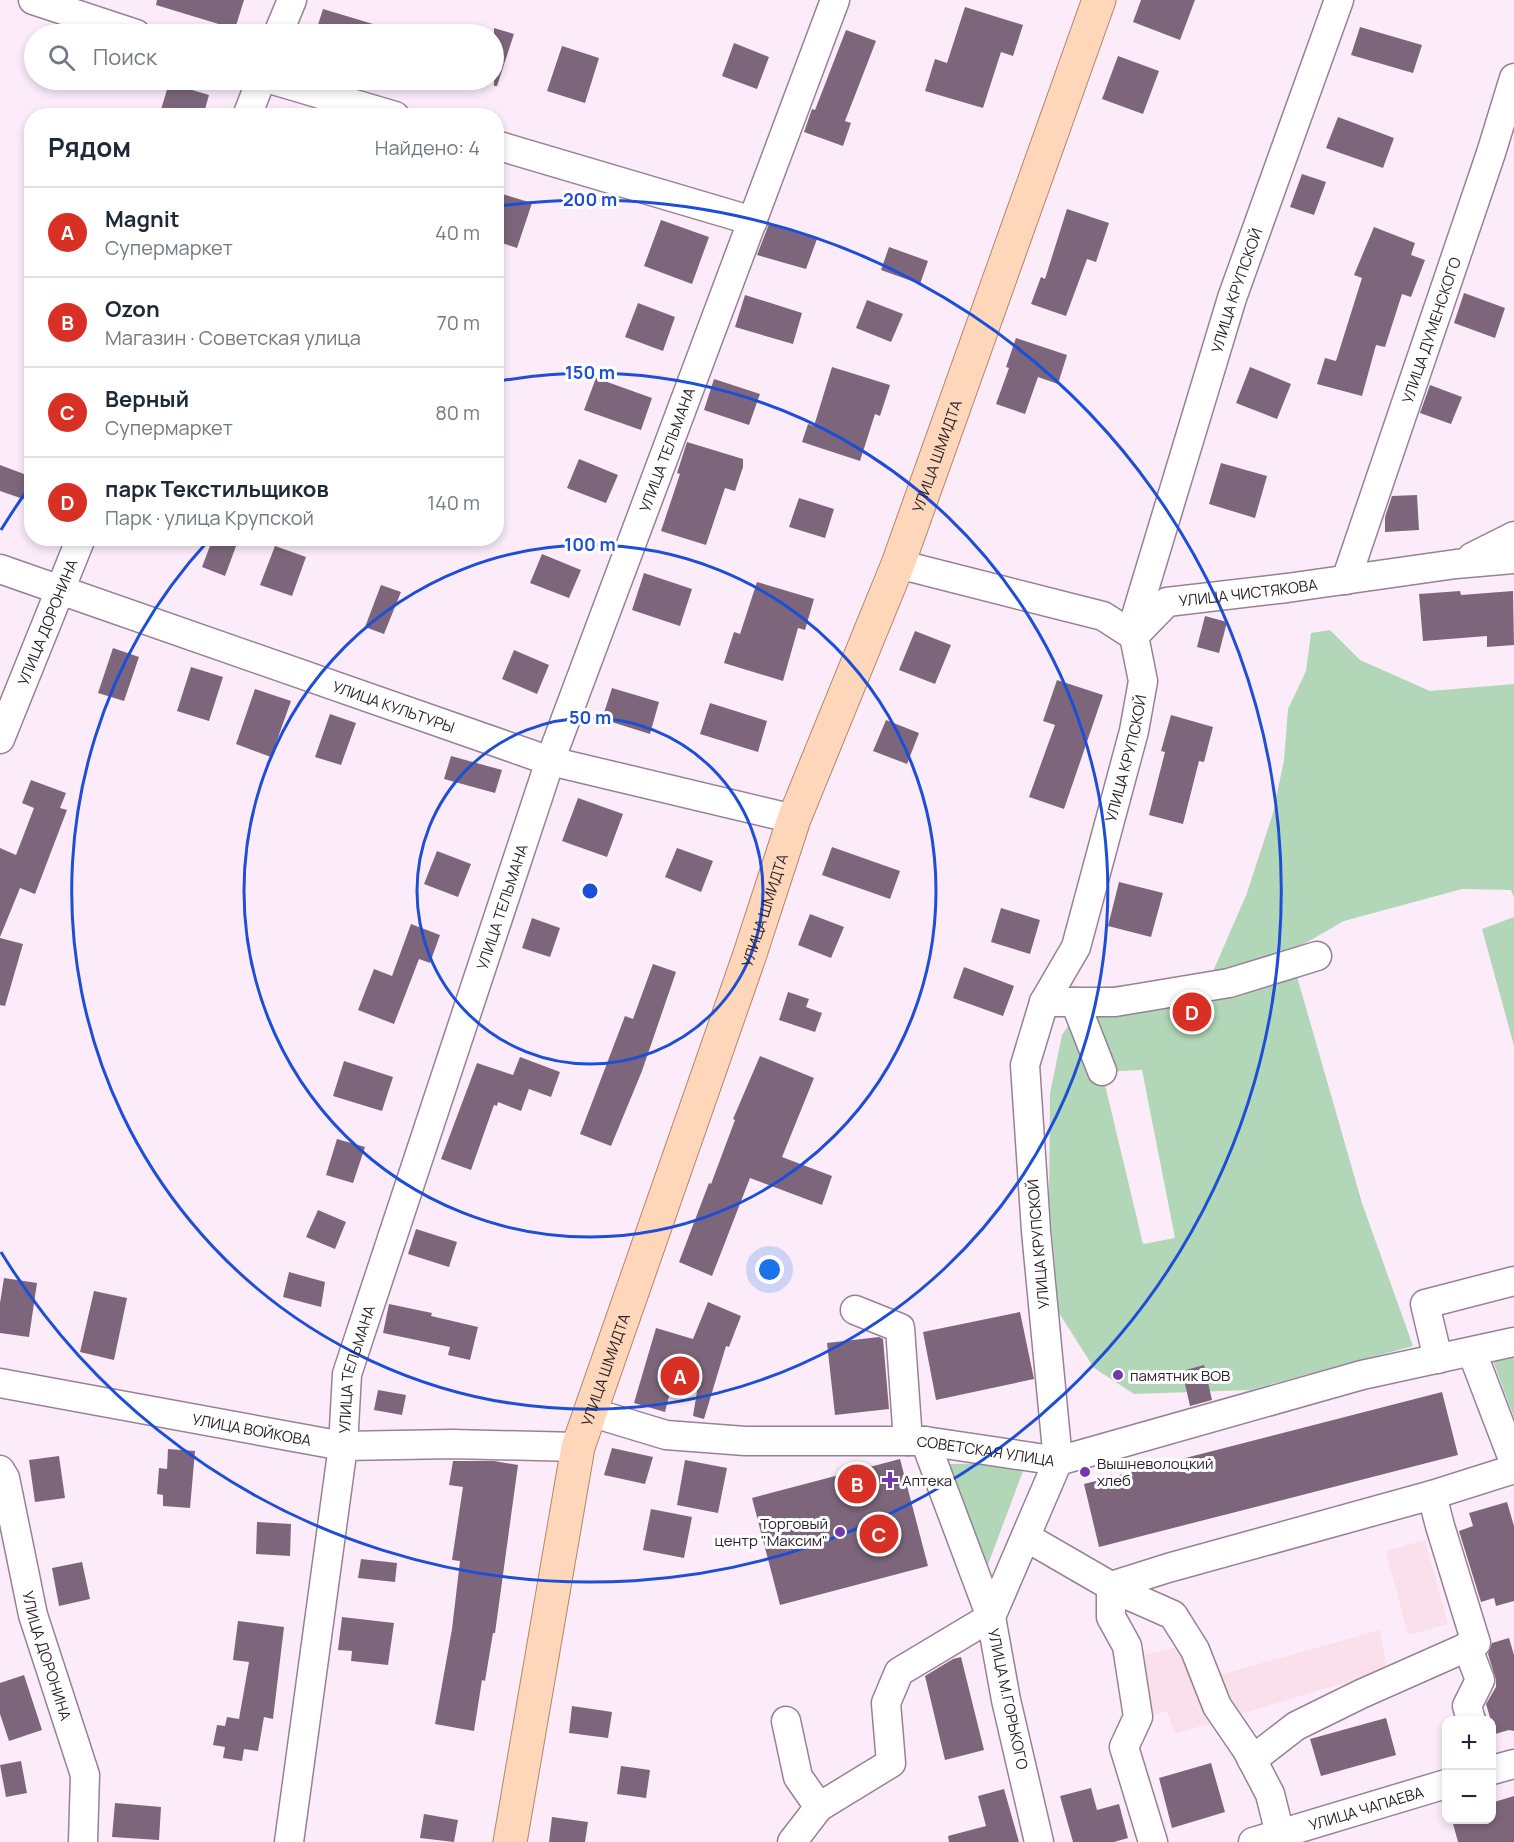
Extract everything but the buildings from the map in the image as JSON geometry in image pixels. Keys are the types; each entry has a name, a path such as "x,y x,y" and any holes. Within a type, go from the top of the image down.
{"main road":[{"name":"УЛИЦА ШМИДТА","path":"510,1842 578,1447 749,957 794,819 898,564 1099,0"}],"street":[{"path":"33,0 106,24"},
{"path":"282,24 292,0"},
{"name":"УЛИЦА ТЕЛЬМАНА","path":"289,1842 343,1446 347,1374 550,761 835,0"},
{"name":"УЛИЦА КРУПСКОЙ","path":"1058,1461 1036,1231 1025,1065 1044,1002 1076,947 1134,731 1143,681 1134,636 1136,616 1232,298 1339,0"},
{"name":"УЛИЦА ДУМЕНСКОГО","path":"1346,580 1502,151 1514,78"},
{"path":"250,108 257,90"},
{"path":"307,90 368,108"},
{"path":"504,147 753,221"},
{"path":"1456,564 1514,536"},
{"name":"УЛИЦА ДОРОНИНА","path":"0,739 78,546"},
{"name":"УЛИЦА ЧИСТЯКОВА","path":"1134,636 1167,603 1456,564 1514,560"},
{"path":"898,564 1103,616 1134,636"},
{"name":"УЛИЦА КУЛЬТУРЫ","path":"0,569 550,761 794,819"},
{"path":"1044,1002 1115,1002 1229,983 1317,956"},
{"path":"1075,1002 1102,1071"},
{"path":"1438,1359 1425,1305 1514,1281"},
{"path":"792,1842 819,1808 891,1763 886,1703 899,1672 991,1617 917,1441 900,1328 855,1310"},
{"name":"СОВЕТСКАЯ УЛИЦА","path":"590,1412 666,1435 745,1441 917,1441 1058,1461 1362,1375 1514,1342"},
{"path":"1472,1352 1514,1462"},
{"name":"УЛИЦА ВОЙКОВА","path":"0,1383 343,1446 452,1444 578,1447"},
{"name":"УЛИЦА М.ГОРЬКОГО","path":"1039,1842 1006,1700 991,1617 1058,1461"},
{"path":"1110,1586 1432,1495 1514,1469"},
{"name":"УЛИЦА ДОРОНИНА","path":"0,1470 5,1478 33,1615 85,1775 83,1842"},
{"path":"1252,1760 1296,1726 1361,1694 1476,1643 1432,1495"},
{"path":"1026,1537 1110,1586 1173,1615 1195,1650 1217,1706 1252,1760 1270,1794 1280,1834"},
{"path":"1110,1586 1111,1617 1127,1646 1137,1717 1124,1748 1153,1842"},
{"path":"1467,1646 1480,1680 1467,1706 1470,1716"},
{"path":"786,1721 798,1777 819,1808"},
{"path":"1496,1769 1514,1764"},
{"name":"УЛИЦА ЧАПАЕВА","path":"1253,1842 1442,1785"}],"shaded area":[{"path":"1425,1540 1448,1624 1408,1635 1386,1551"},
{"path":"1380,1630 1387,1670 1175,1734 1167,1711 1144,1718 1130,1658 1184,1646 1194,1682"}],"green space":[{"path":"1330,630 1360,660 1430,691 1514,684 1514,898 1511,890 1462,889 1344,921 1290,952 1362,1203 1413,1346 1250,1390 1134,1394 1094,1368 1059,1313 1049,1200 1050,1093 1062,1035 1093,988 1211,976 1247,893 1273,813 1284,760 1288,709 1306,671 1311,633","holes":["1142,1070 1175,1238 1143,1244 1102,1072"]},
{"path":"1514,917 1514,1046 1482,929"},
{"path":"1514,1357 1514,1417 1493,1361"},
{"path":"1026,1463 986,1570 949,1464"}],"place":[{"name":"парк Текстильщиков","path":"1192,1012"},
{"name":"памятник ВОВ","path":"1118,1375"},
{"name":"Magnit","path":"680,1376"},
{"name":"Вышневолоцкий хлеб","path":"1085,1472"},
{"name":"Аптека","path":"890,1480"},
{"name":"Ozon","path":"857,1484"},
{"name":"Торговый центр \"Максим\"","path":"840,1532"},
{"name":"Верный","path":"879,1534"}]}
